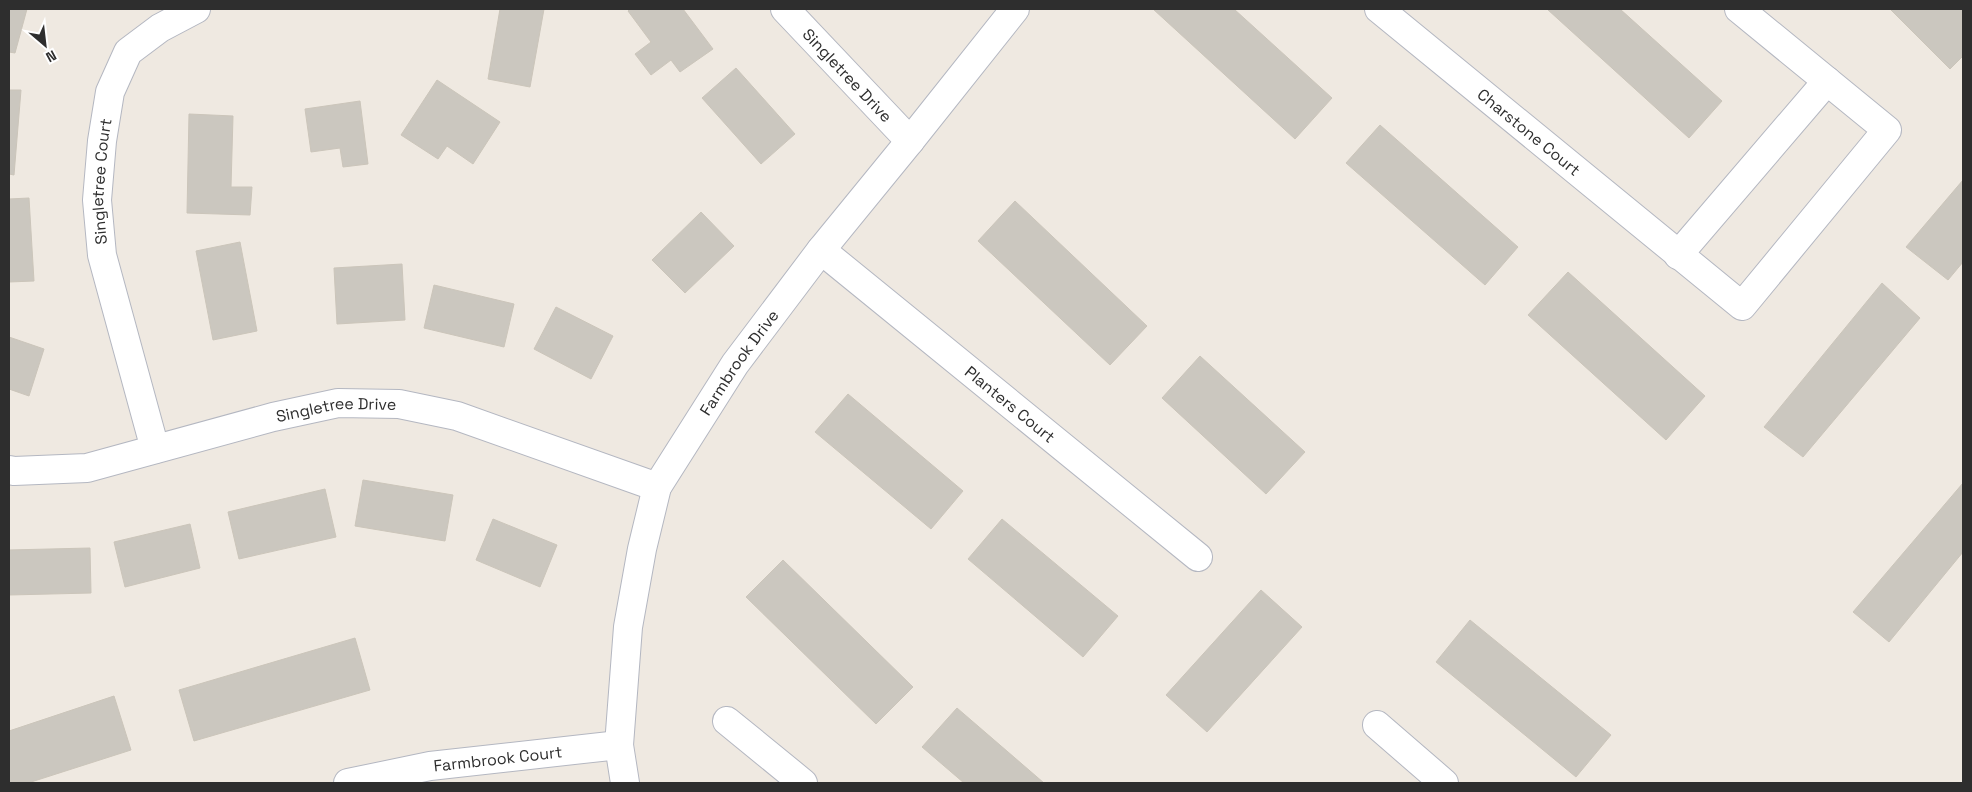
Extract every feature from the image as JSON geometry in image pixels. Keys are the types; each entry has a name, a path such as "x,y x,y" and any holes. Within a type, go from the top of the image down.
{"street":[{"name":"Singletree Court","path":"155,448 102,255 98,200 102,141 110,92 128,52 160,28 196,9"},
{"name":"Singletree Drive","path":"785,9 910,141"},
{"name":"Farmbrook Drive","path":"625,783 619,745 628,627 642,549 657,487 735,364 821,250 1015,9"},
{"name":"Charstone Court","path":"1379,9 1678,256 1742,306 1887,130 1739,9"},
{"path":"1678,256 1827,81"},
{"name":"Planters Court","path":"821,250 1198,557"},
{"name":"Singletree Drive","path":"9,470 87,468 273,417 338,403 399,404 457,416 657,487"},
{"path":"727,722 803,783"},
{"path":"1377,725 1444,783"},
{"name":"Farmbrook Court","path":"348,783 430,766 619,745"}],"building":[{"path":"9,9 27,9 15,53 9,52"},
{"path":"500,9 544,9 530,87 488,79"},
{"path":"630,9 683,9 713,49 680,72 671,60 651,75 635,54 651,42 628,11"},
{"path":"1153,9 1234,9 1332,98 1295,139"},
{"path":"1547,9 1620,9 1722,101 1689,138"},
{"path":"1890,9 1963,9 1963,56 1950,69"},
{"path":"736,68 795,134 761,164 702,98"},
{"path":"437,80 500,122 473,164 447,146 438,159 401,135"},
{"path":"9,90 21,90 14,175 9,174"},
{"path":"360,101 368,164 343,167 340,148 311,152 305,109"},
{"path":"189,114 233,116 231,187 252,187 250,215 187,213"},
{"path":"1380,125 1518,247 1485,285 1346,163"},
{"path":"1963,180 1963,262 1948,280 1906,247"},
{"path":"29,198 34,281 9,282 9,199"},
{"path":"1015,201 1147,326 1110,365 978,241"},
{"path":"701,212 734,246 685,293 652,260"},
{"path":"240,242 257,331 213,340 196,251"},
{"path":"402,264 405,320 337,324 334,268"},
{"path":"1568,272 1705,396 1666,440 1528,315"},
{"path":"1882,283 1920,318 1803,457 1764,427"},
{"path":"434,285 514,304 504,347 424,328"},
{"path":"556,307 613,336 591,379 534,349"},
{"path":"9,337 44,349 29,396 9,389"},
{"path":"1200,356 1305,452 1266,494 1162,398"},
{"path":"848,394 963,491 931,529 815,432"},
{"path":"363,480 453,495 445,541 355,526"},
{"path":"1963,483 1963,552 1889,642 1853,612"},
{"path":"325,489 336,537 239,559 228,512"},
{"path":"493,519 557,545 540,587 476,560"},
{"path":"1002,519 1118,616 1083,657 968,559"},
{"path":"190,524 200,568 125,587 114,542"},
{"path":"90,548 91,593 9,595 9,550"},
{"path":"783,560 913,687 876,724 746,597"},
{"path":"1261,590 1302,627 1207,732 1166,695"},
{"path":"1470,620 1611,735 1576,777 1436,662"},
{"path":"355,638 370,690 194,741 179,690"},
{"path":"114,696 131,750 28,783 9,783 9,731"},
{"path":"957,708 1044,783 964,783 922,747"}]}
